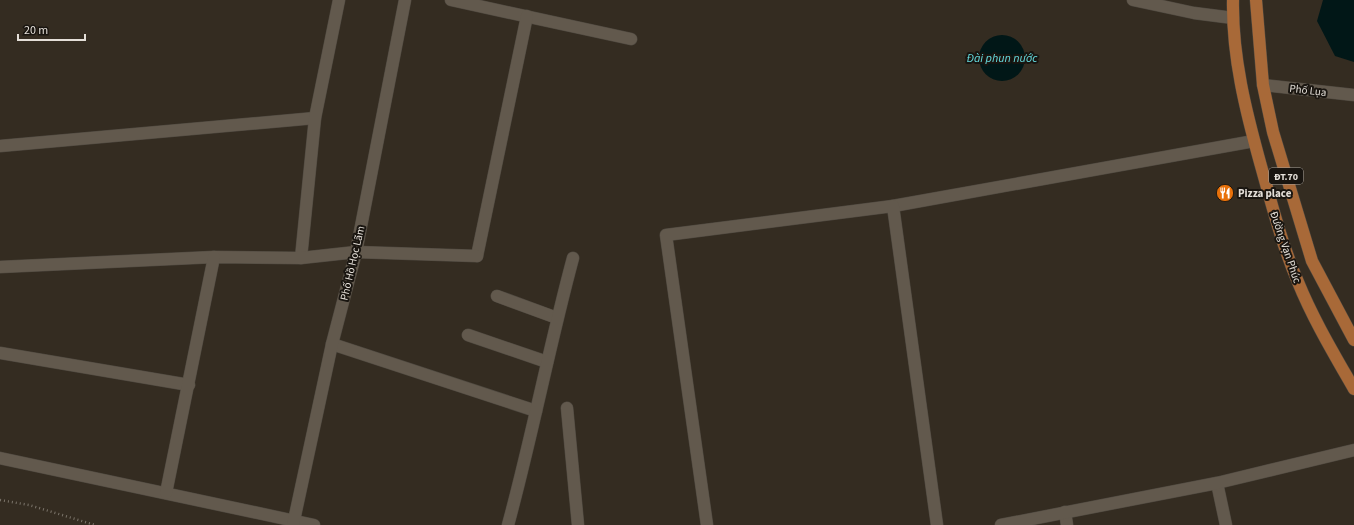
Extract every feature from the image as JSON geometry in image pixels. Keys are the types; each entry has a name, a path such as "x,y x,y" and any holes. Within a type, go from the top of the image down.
{"main road":[{"name":"Đường Vạn Phúc","path":"1233,0 1233,18 1241,90 1274,214 1298,282 1328,342 1354,389"},
{"name":"Đường Vạn Phúc","path":"1256,0 1263,85 1273,132 1312,261 1354,340"}],"street":[{"path":"301,258 315,118 339,0"},
{"name":"Phố Hồ Học Lãm","path":"293,523 332,344 356,252 405,0"},
{"path":"451,0 631,39"},
{"path":"1133,0 1194,13 1233,18"},
{"path":"0,268 214,257 301,258 356,252 477,256 527,16"},
{"name":"Phố Lụa","path":"1263,85 1354,96"},
{"path":"0,146 315,118"},
{"path":"707,525 666,235 893,206 1254,141"},
{"path":"893,206 937,525"},
{"path":"166,493 214,257"},
{"path":"508,525 522,475 557,318 573,258"},
{"path":"497,296 557,318"},
{"path":"468,335 547,362"},
{"path":"332,344 536,411"},
{"path":"0,353 189,384"},
{"path":"567,408 578,525"},
{"path":"1001,525 1218,483 1354,450"},
{"path":"0,458 166,493 293,523 314,525"},
{"path":"1218,483 1226,525"},
{"path":"1065,512 1067,525"}],"path":[{"path":"0,500 29,505 66,518 95,525"}],"water":[{"path":"1323,0 1354,0 1354,62 1335,56 1317,21"},
{"name":"Đài phun nước","path":"997,35 1007,35 1015,39 1021,45 1025,53 1025,63 1021,71 1015,77 1007,81 997,81 989,77 983,71 979,63 979,53 983,45 989,39"}],"place":[{"name":"Pizza place","path":"1225,193"}]}
